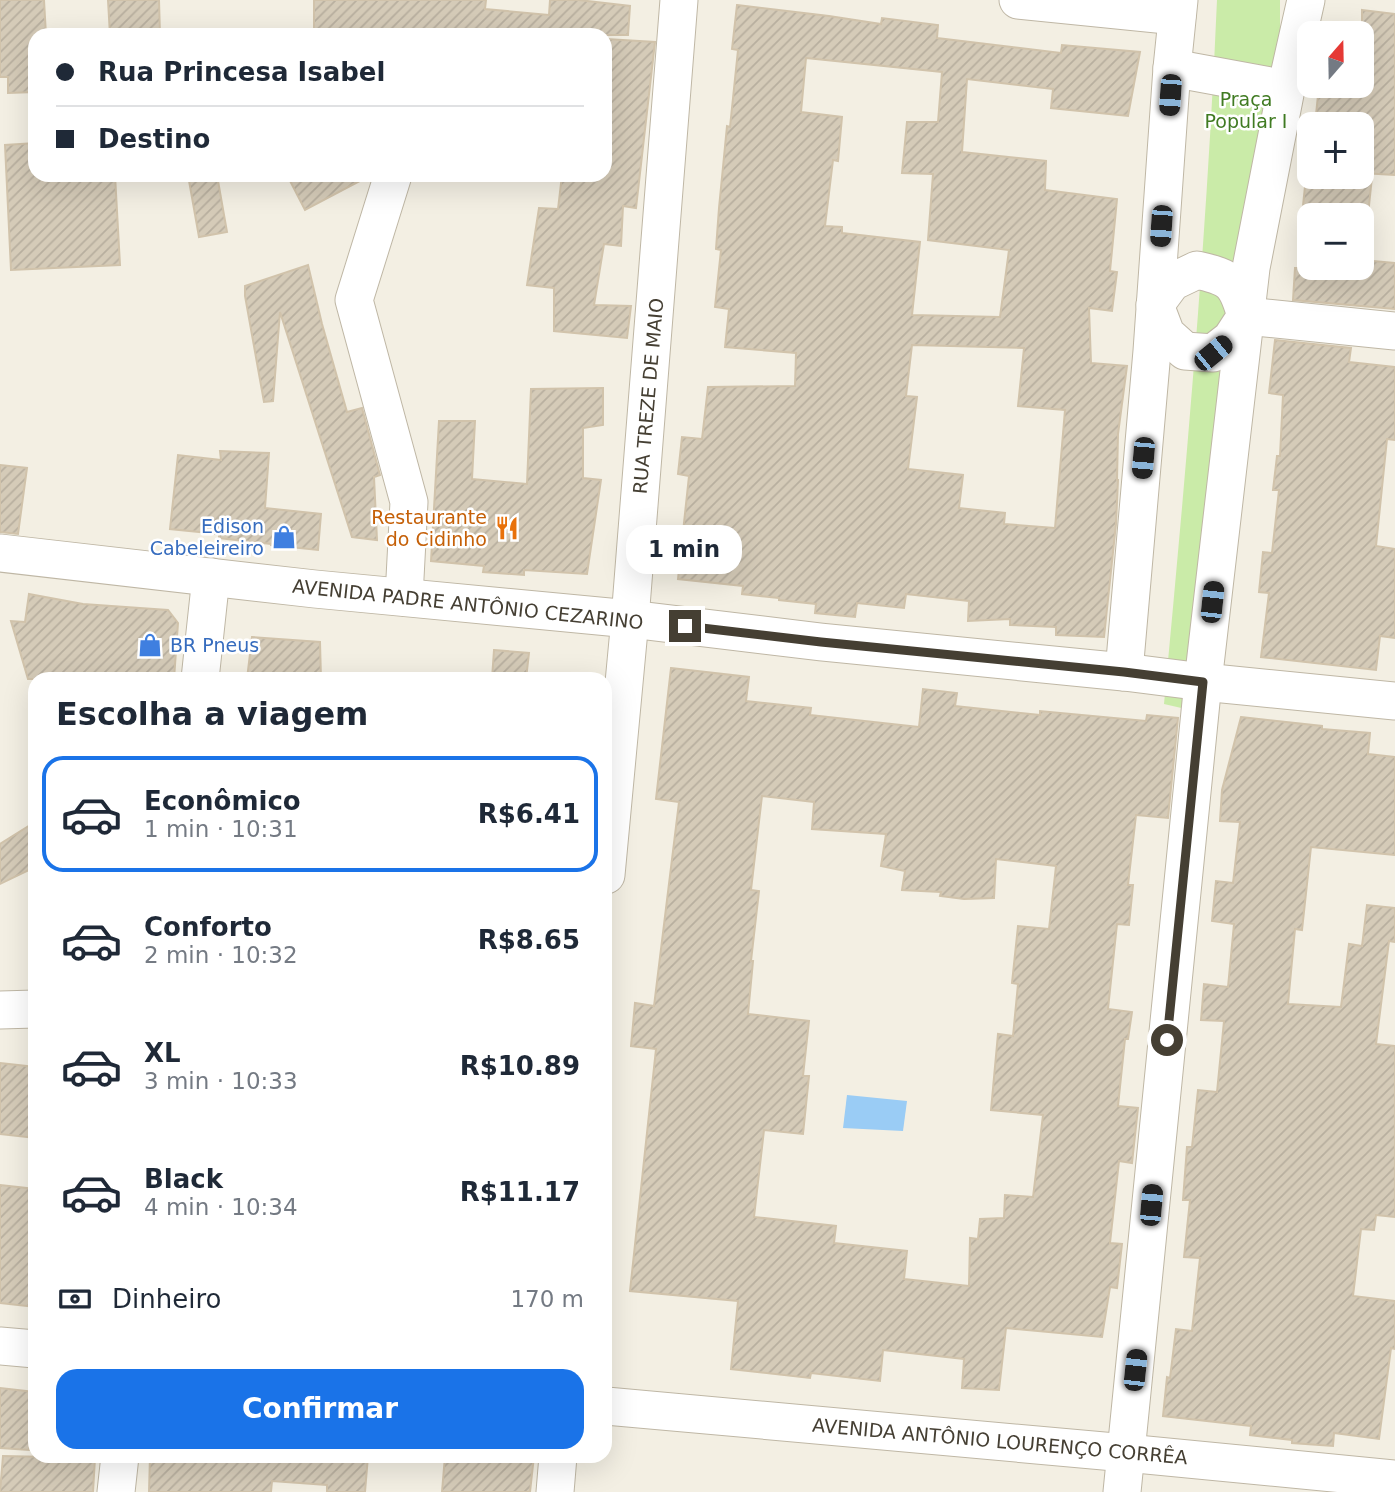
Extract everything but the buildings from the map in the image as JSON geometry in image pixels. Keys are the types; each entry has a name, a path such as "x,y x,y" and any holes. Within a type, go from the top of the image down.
{"street":[{"name":"RUA TREZE DE MAIO","path":"612,811 680,0"},
{"path":"1018,0 1178,8 1124,672"},
{"path":"1122,1492 1203,682 1251,268 1306,0"},
{"path":"1172,68 1286,89"},
{"path":"391,182 354,300 409,502 404,597"},
{"path":"1197,270 1221,276 1239,291 1246,316 1231,339 1213,353 1185,351 1166,334 1155,305 1172,282 1197,270"},
{"path":"1246,316 1395,331"},
{"name":"AVENIDA PADRE ANTÔNIO CEZARINO","path":"0,553 1395,701"},
{"path":"201,672 211,577"},
{"path":"0,1010 28,1009"},
{"path":"0,1346 28,1348"},
{"name":"AVENIDA ANTÔNIO LOURENÇO CORRÊA","path":"612,1407 1395,1479"},
{"path":"116,1492 119,1463"},
{"path":"555,1492 557,1463"}],"green space":[{"name":"Praça Popular I","path":"1217,0 1280,0 1280,106 1203,713 1164,704 1202,264"}],"water":[{"path":"847,1095 907,1101 903,1131 843,1128"}],"place":[{"name":"Restaurante do Cidinho","path":"507,528"},
{"name":"Edison Cabeleireiro","path":"284,537"},
{"name":"BR Pneus","path":"150,645"}],"route":[{"path":"685,626 1203,682 1167,1040"}]}
